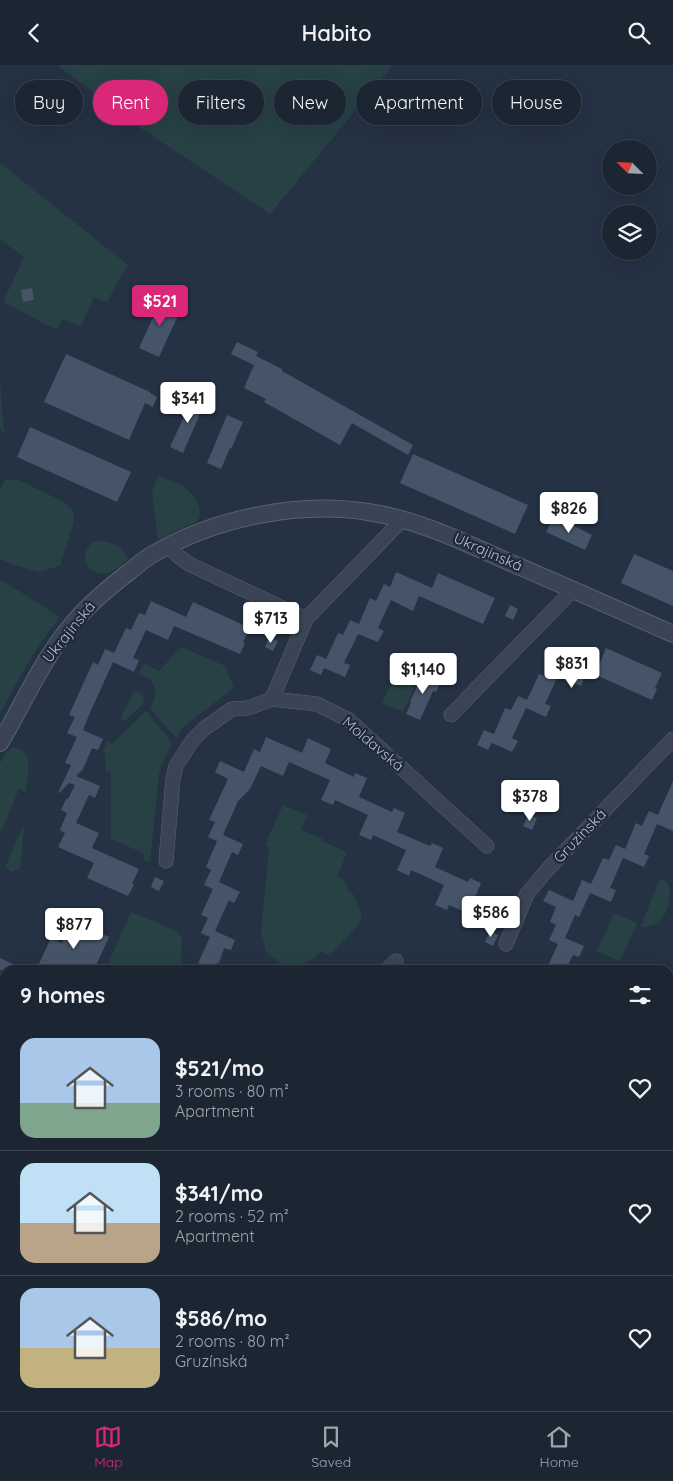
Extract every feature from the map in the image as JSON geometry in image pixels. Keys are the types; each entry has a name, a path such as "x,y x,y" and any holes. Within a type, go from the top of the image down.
{"street":[{"name":"Ukrajinská","path":"0,743 42,666 57,643 99,595 153,553 216,526 267,513 320,508 368,512 402,520 447,534 673,634"},
{"path":"272,699 306,619 402,520"},
{"path":"168,546 191,565 306,619"},
{"path":"451,715 573,590"},
{"name":"Moldavská","path":"166,861 173,779 176,766 183,753 205,728 232,709 248,708 272,699 317,705 348,719 487,846"},
{"name":"Gruzínská","path":"506,944 527,895 542,876 673,739"}],"green space":[{"path":"57,65 393,65 381,80 356,80 356,110 346,122 346,80 274,80 274,125 343,125 270,214 137,125 168,125 168,80 93,80 93,92 83,85 83,80 77,80"},
{"path":"0,163 128,265 107,303 94,297 81,326 62,319 57,330 3,302 24,257 0,239"},
{"path":"0,381 4,437 0,427"},
{"path":"158,476 188,490 198,503 200,513 196,522 158,539 152,491"},
{"path":"5,480 19,480 64,502 73,510 74,522 60,566 39,572 0,559 0,489"},
{"path":"95,541 105,541 114,544 125,553 128,558 127,560 108,573 93,571 88,567 85,554 88,547"},
{"path":"0,579 60,617 20,676 0,714"},
{"path":"182,647 225,666 234,688 184,726 176,738 150,708 155,694 152,683 147,678 138,674 144,663 159,671"},
{"path":"402,661 423,670 403,712 382,703"},
{"path":"134,690 142,694 145,702 125,721 120,719"},
{"path":"146,711 172,743 159,774 150,861 144,861 143,853 111,839 111,773 106,772 105,753 103,752 107,741 112,744"},
{"path":"13,747 25,753 29,764 26,792 19,789 0,834 0,763 6,753"},
{"path":"283,805 307,815 301,830 347,852 337,877 345,881 348,891 353,894 362,916 359,924 329,956 322,951 303,965 283,965 266,952 261,932 269,848 265,845"},
{"path":"24,824 21,864 19,869 11,872 6,867 7,862"},
{"path":"660,879 668,883 670,893 670,899 664,916 656,924 640,928"},
{"path":"131,912 175,930 182,938 181,965 108,964"},
{"path":"614,913 637,923 620,961 597,951"}],"building":[{"path":"32,288 34,300 23,302 21,290"},
{"path":"162,298 182,307 159,357 139,348"},
{"path":"237,342 258,352 256,356 282,369 282,371 413,445 408,455 352,423 340,445 264,402 266,399 244,388 254,365 231,354"},
{"path":"66,354 150,392 157,397 153,407 145,403 129,440 44,402"},
{"path":"194,395 206,400 183,453 170,447"},
{"path":"227,415 243,422 221,469 207,463"},
{"path":"30,427 131,472 117,502 17,457"},
{"path":"413,454 528,505 515,534 400,483"},
{"path":"553,518 563,523 564,521 592,535 585,550 546,532"},
{"path":"634,554 673,571 673,606 621,583"},
{"path":"396,572 432,588 438,573 495,598 483,624 419,596 413,611 391,600 378,628 384,631 378,642 358,634 344,663 350,665 345,677 324,668 321,675 310,670 317,655 326,659 338,633 343,635 350,620 359,624 370,598 376,601 384,584 390,587"},
{"path":"151,601 186,617 193,602 250,628 243,642 245,643 240,654 174,626 168,640 146,630 133,658 139,660 134,672 113,662 83,730 103,739 98,750 92,748 83,769 76,776 100,786 95,798 89,795 76,823 99,833 92,848 139,869 128,896 87,878 94,863 58,847 65,833 60,830 67,813 61,810 75,785 69,783 58,793 71,765 65,763 77,737 67,733 75,717 69,715 93,662 98,665 105,649 114,653 126,628 131,630 139,613 145,615"},
{"path":"510,605 518,609 513,620 505,616"},
{"path":"269,637 278,641 273,651 265,647"},
{"path":"564,647 600,663 606,648 662,673 652,700 587,671 581,686 558,676 545,704 551,706 546,717 526,708 512,738 518,741 512,752 492,743 488,750 477,745 484,730 494,734 505,708 511,710 518,696 527,700 539,674 545,676 552,659 557,661"},
{"path":"424,671 442,679 436,692 433,691 420,720 406,714"},
{"path":"266,737 302,753 308,738 331,749 325,763 354,777 355,773 367,778 359,797 392,812 394,808 405,813 397,832 430,846 432,843 443,848 435,867 468,882 470,878 481,883 473,902 479,905 474,916 449,905 447,910 435,905 444,885 411,870 409,876 397,870 406,850 373,835 371,840 359,835 368,815 335,800 333,805 321,800 330,780 289,762 283,776 261,766 250,789 238,801 223,835 243,844 238,855 232,852 219,882 240,892 234,903 229,900 215,931 235,940 231,950 224,948 219,963 216,965 198,963 210,937 201,933 208,918 201,915 213,889 204,885 211,870 206,867 217,841 208,837 215,822 209,820 228,779 215,772 220,761 244,772 254,749 260,752"},
{"path":"673,781 673,831 657,824 644,854 649,856 644,867 623,858 610,888 616,890 611,902 590,893 579,917 575,915 565,938 584,946 579,957 573,955 568,965 548,965 558,944 549,940 556,925 550,922 556,907 543,901 549,890 573,901 582,880 591,884 603,858 609,860 616,845 625,849 636,823 642,826 649,811 658,815"},
{"path":"528,815 537,818 532,830 523,826"},
{"path":"155,877 164,881 159,891 151,887"},
{"path":"72,921 109,937 96,965 38,965 51,938 62,943"},
{"path":"490,931 498,935 493,946 485,942"},
{"path":"0,958 15,965 0,965"}]}
